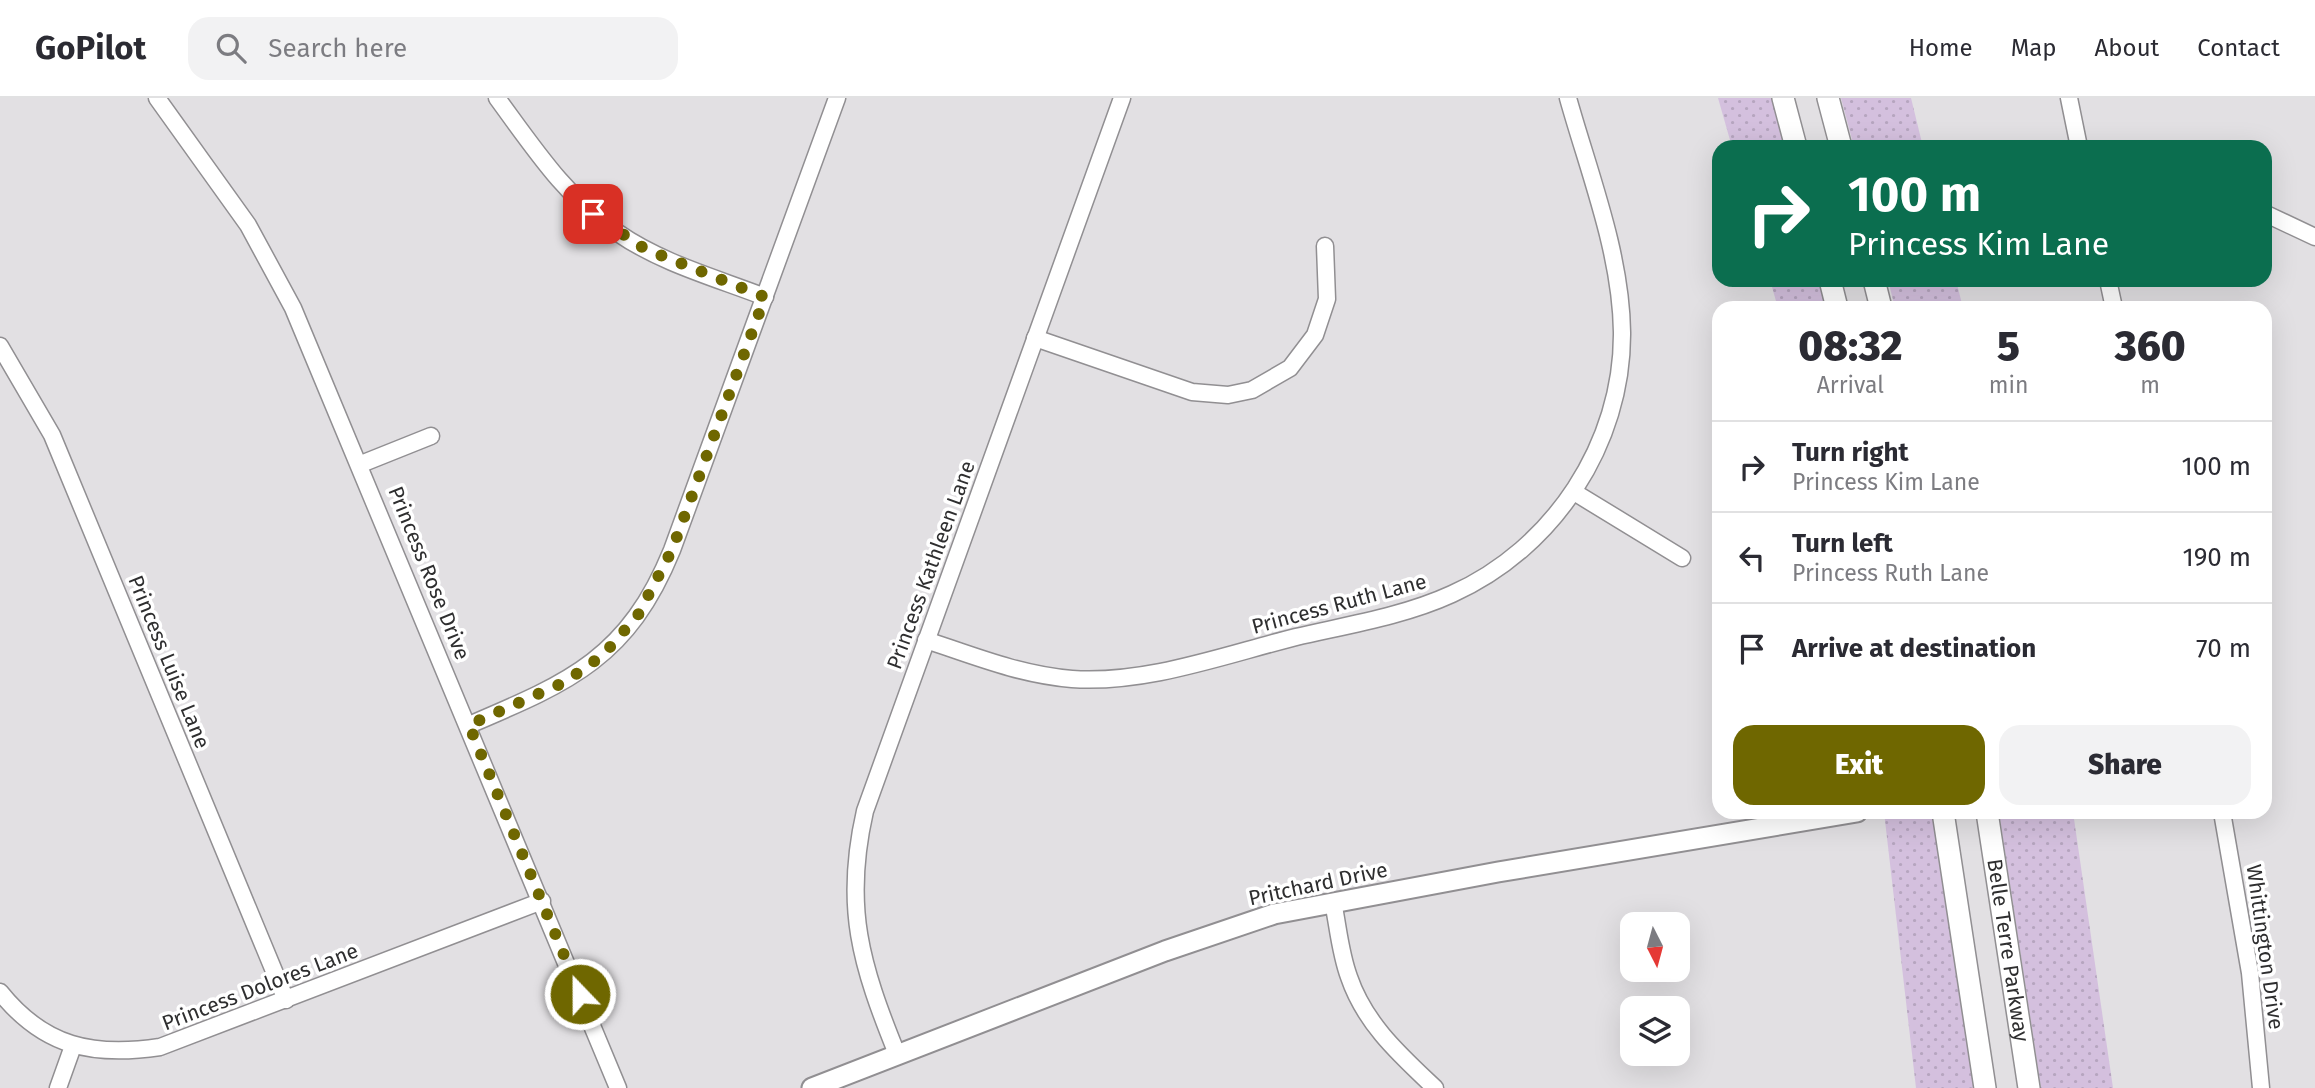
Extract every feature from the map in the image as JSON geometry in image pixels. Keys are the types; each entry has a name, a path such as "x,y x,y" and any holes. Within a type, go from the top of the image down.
{"main road":[{"path":"1783,98 1794,140"},
{"path":"1828,98 1838,140"},
{"name":"Belle Terre Parkway","path":"1944,819 1985,1088"},
{"name":"Belle Terre Parkway","path":"1988,819 2029,1088"}],"street":[{"name":"Princess Rose Drive","path":"157,98 227,194 279,279 361,464 618,1088"},
{"path":"497,98 557,177 605,224 645,249 765,297"},
{"path":"469,725 565,682 603,655 638,615 672,550 837,98"},
{"name":"Princess Kathleen Lane","path":"897,1054 864,965 854,906 855,864 871,789 1122,98"},
{"name":"Princess Ruth Lane","path":"926,640 1021,671 1064,678 1111,678 1177,667 1410,609 1449,595 1484,578 1522,549 1545,528 1574,492 1593,456 1610,410 1619,365 1622,331 1613,265 1568,98"},
{"path":"2069,98 2078,140"},
{"path":"2272,217 2315,237"},
{"path":"1035,338 1192,392 1227,395 1252,390 1290,368 1315,335 1327,299 1325,246"},
{"name":"Princess Luise Lane","path":"0,346 41,412 62,458 286,1000"},
{"path":"361,464 432,436"},
{"path":"1574,492 1682,558"},
{"name":"Pritchard Drive","path":"812,1088 1228,929 1274,914 1816,819"},
{"name":"Whittington Drive","path":"2223,819 2246,947 2262,1088"},
{"name":"Princess Dolores Lane","path":"0,992 38,1028 73,1046 110,1051 160,1047 542,901"},
{"path":"1333,902 1348,976 1363,1008 1387,1042 1435,1088"},
{"path":"58,1088 73,1046"}],"shaded area":[{"path":"1718,98 1773,98 1784,140 1730,140"},
{"path":"1841,98 1911,98 1921,140 1852,140"},
{"path":"1772,287 1822,287 1825,301 1776,301"},
{"path":"1890,287 1958,287 1961,301 1893,301"},
{"path":"1885,819 1933,819 1975,1088 1916,1088"},
{"path":"2000,819 2074,819 2113,1088 2041,1088"}],"route":[{"path":"580,994 469,725 565,682 603,655 638,615 666,566 765,297 645,249 593,214"}]}
